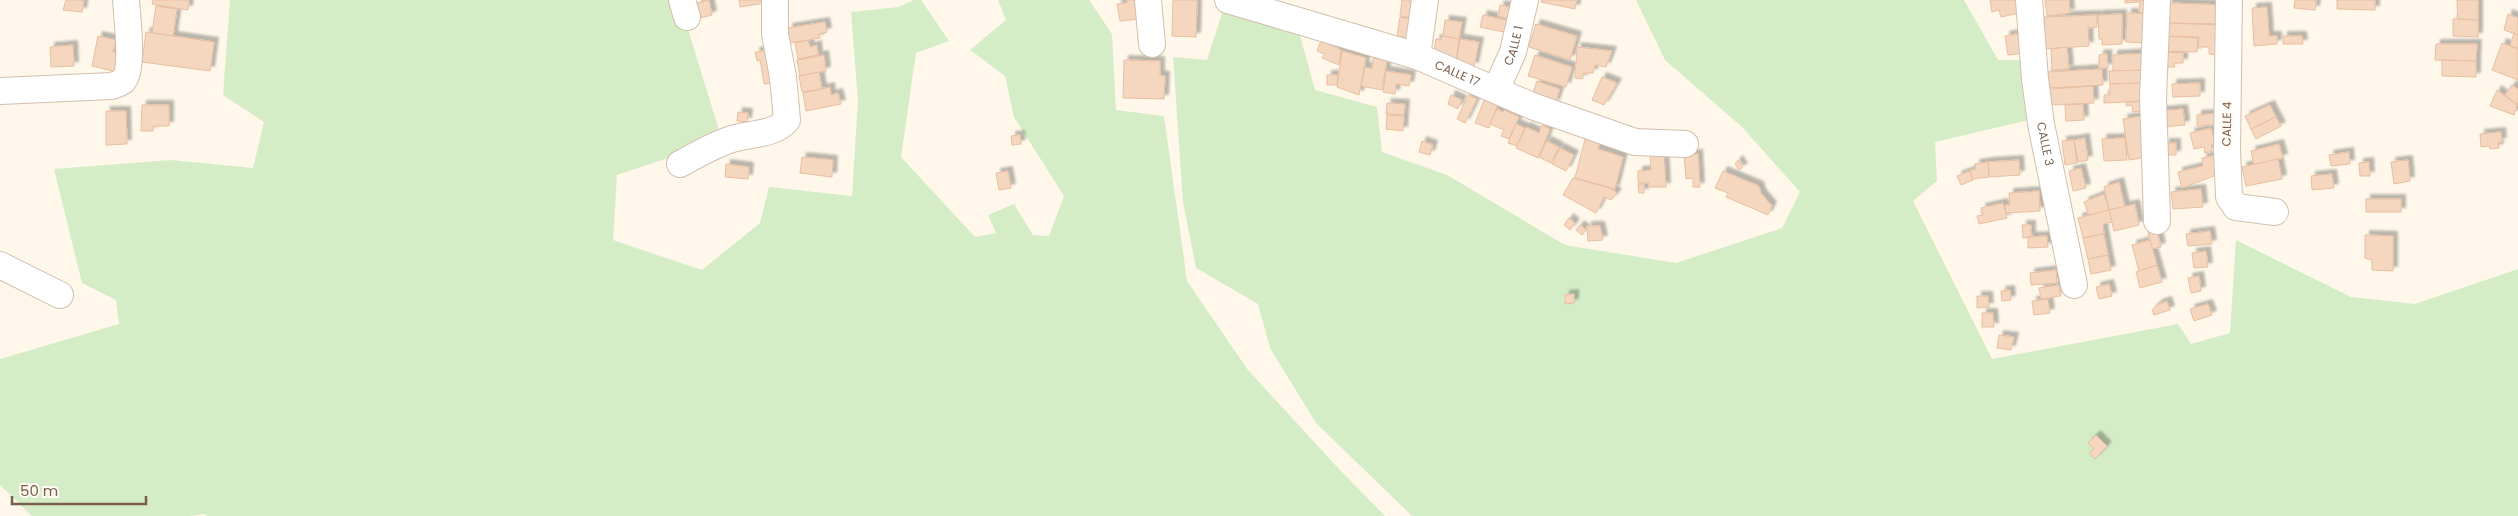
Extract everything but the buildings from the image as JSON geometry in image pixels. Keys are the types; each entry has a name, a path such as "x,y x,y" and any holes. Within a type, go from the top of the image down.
{"street":[{"path":"0,92 112,86 122,81 128,72 126,0"},
{"path":"680,164 703,150 727,140 771,131 781,127 787,120 783,77 775,34 775,0"},
{"path":"1148,0 1152,44"},
{"name":"CALLE 17","path":"1228,0 1417,56 1532,106 1635,142 1685,144"},
{"path":"1417,56 1425,0"},
{"name":"CALLE 1","path":"1496,90 1513,52 1525,0"},
{"name":"CALLE 3","path":"2029,0 2035,80 2041,124 2074,285"},
{"path":"2157,0 2153,97 2157,221"},
{"name":"CALLE 4","path":"2229,0 2227,151 2229,197 2236,207 2275,212"},
{"path":"0,266 60,295"}],"green space":[{"path":"230,0 679,0 722,140 617,175 613,240 702,270 760,223 769,187 852,196 858,101 851,12 899,7 914,0 921,0 949,41 916,53 901,157 975,237 996,233 988,215 1014,204 1033,235 1049,236 1064,196 1014,117 1005,76 970,50 1006,20 998,0 1089,0 1112,34 1116,110 1164,116 1187,281 1248,370 1385,516 207,516 205,514 190,516 32,516 0,485 0,359 119,324 116,300 82,283 54,169 171,160 253,168 264,122 223,95"},
{"path":"1636,0 1964,0 1998,60 2023,60 2033,119 1935,142 1937,181 1913,201 1992,359 2178,324 2191,344 2230,333 2236,240 2351,297 2415,304 2518,269 2518,516 1412,516 1316,423 1270,348 1258,304 1196,268 1183,202 1173,57 1207,60 1224,7 1298,28 1315,90 1377,107 1382,152 1447,175 1565,245 1676,263 1782,228 1800,192 1742,127 1665,60"}]}
